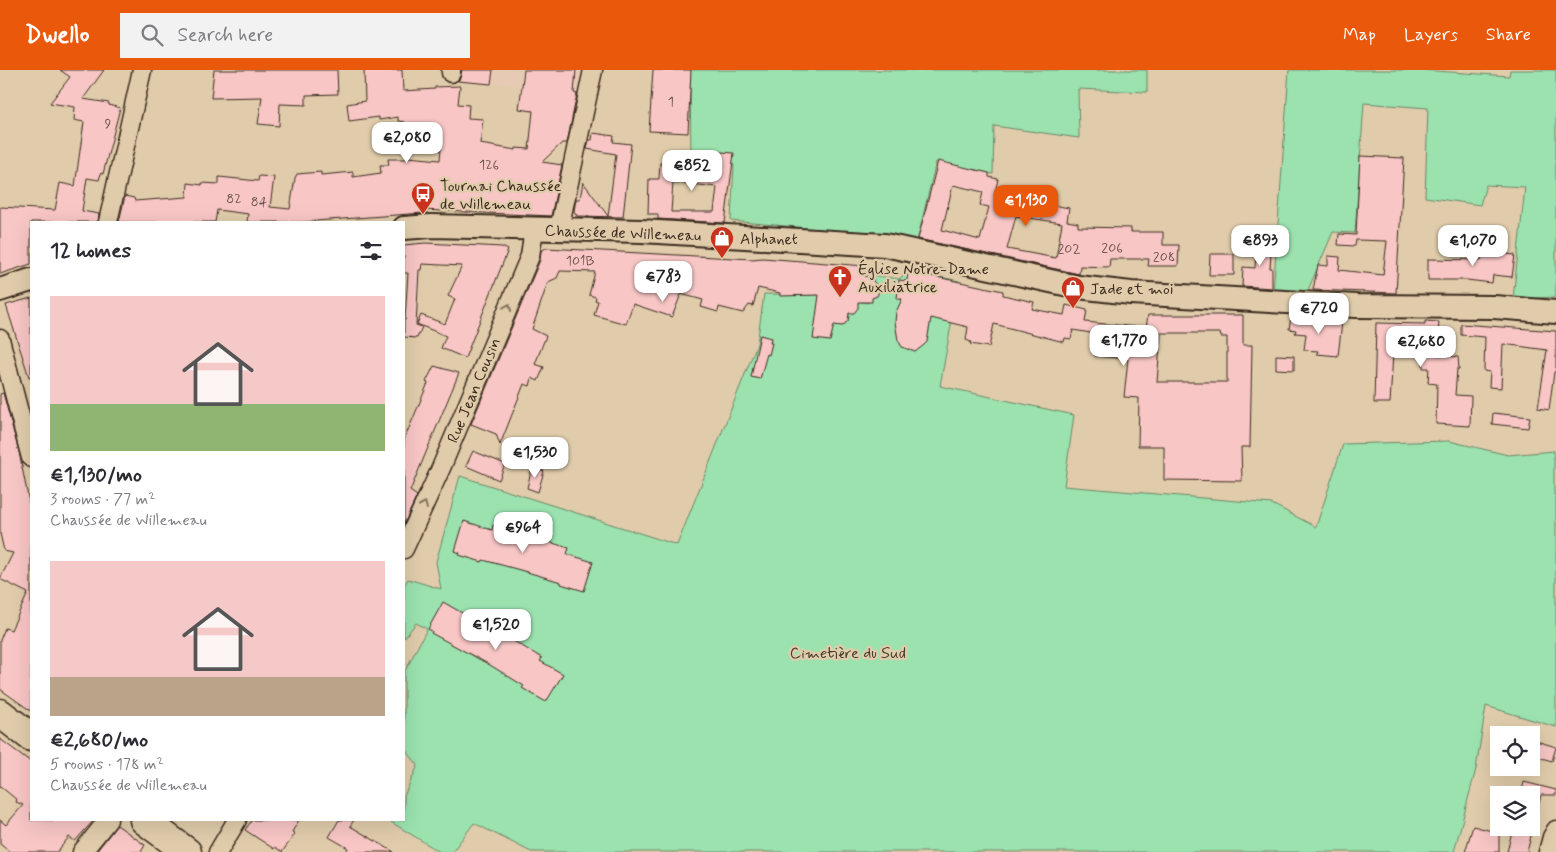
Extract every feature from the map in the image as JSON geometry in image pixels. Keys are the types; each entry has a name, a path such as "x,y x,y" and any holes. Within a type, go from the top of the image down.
{"main road":[{"path":"0,713 30,735"},
{"path":"145,821 187,852"}],"street":[{"path":"559,229 593,70"},
{"path":"108,221 140,71"},
{"name":"Chaussée de Willemeau","path":"405,228 431,226 640,231 885,246 1078,286 1131,293 1356,306 1494,307 1556,312"},
{"name":"Rue Jean Cousin","path":"405,547 441,468 530,256 534,228"},
{"path":"0,290 30,280"},
{"path":"0,339 30,454"},
{"path":"82,852 107,821"},
{"path":"218,852 236,821"},
{"path":"1548,852 1556,830"}],"shaded area":[{"path":"458,70 584,70 579,94 539,87 457,81"}],"green space":[{"path":"690,70 1147,70 1147,92 1078,89 1079,138 994,126 993,174 936,162 917,241 885,235 731,221 734,165 691,161"},
{"path":"1289,70 1421,70 1509,76 1510,70 1556,70 1556,297 1513,299 1525,187 1486,185 1480,205 1425,197 1428,108 1364,103 1355,233 1333,232 1308,290 1273,294"},
{"name":"Cimetière du Sud","path":"904,269 959,281 940,386 1074,415 1064,486 1272,504 1316,527 1343,444 1449,441 1508,455 1554,451 1554,495 1556,496 1556,727 1486,706 1476,769 1454,852 531,852 474,823 452,852 440,852 391,822 405,821 405,794 418,765 405,749 405,671 427,629 416,623 405,637 405,584 408,579 441,589 436,562 460,476 677,545 757,344 764,294 821,295 834,324 843,326 848,321 850,311 857,301 868,303 870,296 877,289 877,285 871,281 872,277 868,276 867,270 871,275 899,279 903,276"}],"building":[{"path":"60,70 104,70 83,99 109,103 109,105 120,108 103,174 101,173 99,180 87,178 82,211 99,214 98,221 30,221 30,264 0,274 0,207 55,210 60,183 75,186 84,122 74,120 75,107 50,103 70,77"},
{"path":"214,70 337,70 338,94 306,95 306,105 280,104 279,126 258,124 262,97 211,98"},
{"path":"364,70 402,70 403,91 460,86 458,104 469,105 468,118 483,119 480,144 516,150 516,148 529,149 533,111 519,109 524,70 576,70 574,93 577,94 567,143 562,143 542,162 562,165 551,216 422,210 423,213 315,221 247,221 248,214 217,210 215,221 119,221 125,196 134,198 135,201 187,197 188,183 202,185 202,183 219,184 219,177 258,181 259,176 274,177 270,207 290,209 297,174 321,172 321,175 353,172 353,177 381,173 380,165 389,165 388,159 408,159 408,157 440,160 442,136 404,135 405,122 398,121 398,117 379,120 379,117 349,121 347,104 365,101"},
{"path":"462,70 493,70 491,84 458,81"},
{"path":"653,70 691,70 688,133 649,131"},
{"path":"593,133 614,136 613,142 631,144 623,217 577,216 574,211 576,199 580,199 583,182 608,216 616,154 587,149 589,140 592,140"},
{"path":"721,152 734,153 725,223 658,219 658,214 648,214 649,179 659,179 660,163 718,170","holes":["673,182 717,187 714,212 671,212"]},
{"path":"1360,156 1404,158 1396,293 1313,290 1318,265 1328,266 1328,256 1340,257 1339,270 1383,275 1387,241 1356,240 1355,246 1338,245 1339,234 1356,235"},
{"path":"938,161 989,173 989,177 998,179 995,193 1021,201 1021,199 1069,208 1067,221 1078,223 1078,227 1131,228 1131,232 1163,232 1163,245 1179,245 1178,266 1148,266 1149,259 1110,259 1109,267 1080,266 1079,274 918,239","holes":["953,185 983,192 980,205 989,207 980,240 942,230","1016,216 1062,223 1056,258 1007,249"]},
{"path":"1257,239 1272,240 1270,268 1272,268 1272,288 1242,286 1243,267 1255,268"},
{"path":"425,243 502,247 508,250 465,358 441,348 446,336 417,324 421,315 445,324 455,299 448,296 462,266 422,264 421,270 419,270 416,325 422,327 417,338 405,337 408,273 405,273 405,245"},
{"path":"1483,245 1496,246 1496,253 1515,255 1512,277 1493,275 1492,283 1467,280 1428,280 1428,259 1481,260"},
{"path":"546,248 752,259 763,258 865,266 865,276 873,279 880,289 877,296 872,298 872,302 858,302 858,308 854,313 849,313 848,321 842,326 834,325 830,341 813,339 819,295 780,296 780,293 758,288 753,306 749,305 743,313 719,307 718,312 701,307 703,300 681,294 672,317 633,304 626,324 594,315 598,301 595,300 596,297 589,295 595,272 560,271 557,278 548,282 532,329 546,336 535,364 544,367 538,381 532,378 530,386 524,384 500,445 496,434 471,424 540,260 541,251"},
{"path":"1210,254 1234,254 1234,275 1209,275"},
{"path":"908,271 1003,291 1003,295 1034,302 1032,309 1064,315 1066,305 1087,310 1085,322 1146,328 1148,315 1243,315 1243,345 1252,345 1250,447 1241,447 1242,481 1164,480 1164,446 1138,446 1139,398 1124,397 1128,359 1095,356 1097,334 1073,330 1071,339 1065,338 1064,342 994,324 989,347 970,344 971,342 966,340 968,327 931,318 927,342 924,345 915,352 902,347 898,340 895,322 896,312 902,299 897,299 899,280 907,281","holes":["1161,333 1220,333 1221,337 1227,337 1227,382 1157,382"]},
{"path":"30,298 30,377 29,377 6,305"},
{"path":"1291,318 1342,322 1338,356 1317,354 1318,351 1304,350 1306,334 1295,333 1296,330 1289,329"},
{"path":"1425,321 1439,322 1436,355 1458,357 1459,369 1457,369 1455,395 1471,396 1470,426 1436,424 1437,384 1428,383 1429,368 1423,368 1423,354 1393,353 1390,403 1374,403 1376,323 1425,324"},
{"path":"1461,324 1556,331 1556,372 1554,372 1549,410 1538,408 1547,350 1503,344 1501,388 1489,387 1490,372 1484,371 1485,337 1461,335"},
{"path":"760,335 771,338 770,343 772,343 760,379 751,377"},
{"path":"1276,355 1294,356 1294,370 1276,369"},
{"path":"434,366 459,373 410,491 417,496 405,522 405,438 428,383 426,382"},
{"path":"3,393 19,452 30,507 30,710 0,689 0,640 5,628 11,630 28,593 0,579 13,553 4,551 0,533 0,394"},
{"path":"1493,413 1530,417 1528,428 1492,424"},
{"path":"473,451 505,464 499,480 466,466"},
{"path":"532,467 544,471 538,492 527,488"},
{"path":"464,521 492,530 493,525 569,548 567,554 593,562 584,591 520,570 459,555 460,553 455,551"},
{"path":"443,602 471,618 472,616 542,658 540,661 563,674 546,702 522,688 524,686 490,665 431,633 432,631 428,629"},
{"path":"0,739 30,761 30,821 93,821 75,841 69,837 57,852 10,852 0,844 0,820 6,825 23,805 16,802 17,800 0,786"},
{"path":"1540,742 1556,747 1552,761 1540,758"},
{"path":"1524,782 1540,786 1523,786"},
{"path":"1540,786 1556,790 1556,795 1541,795 1540,800"},
{"path":"251,821 298,821 292,832 295,834 282,852 275,847 274,849 245,830"},
{"path":"338,821 353,821 350,826 394,852 346,852 348,848 329,837"},
{"path":"117,825 145,845 141,852 96,852"},
{"path":"1473,826 1490,831 1490,836 1499,836 1499,852 1465,852"},
{"path":"1511,836 1531,836 1527,852 1507,852"}],"place":[{"name":"Tournai Chaussée de Willemeau","path":"423,215"},
{"name":"Alphanet","path":"722,259"},
{"name":"Église Notre-Dame Auxiliatrice","path":"840,298"},
{"name":"Jade et moi","path":"1073,309"}]}
